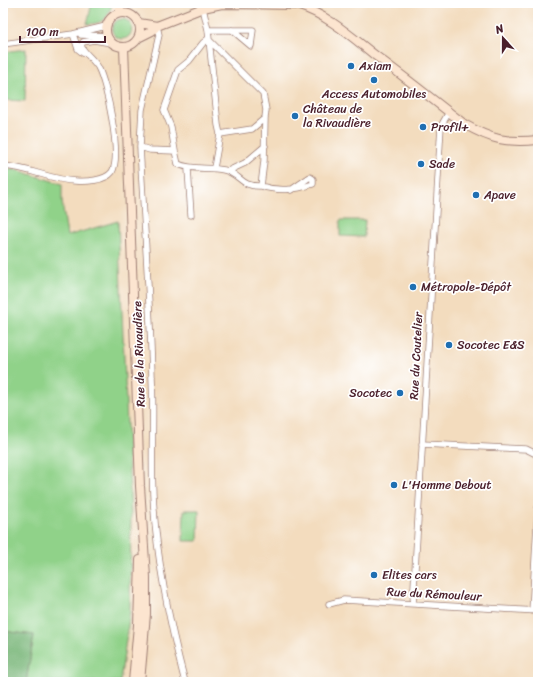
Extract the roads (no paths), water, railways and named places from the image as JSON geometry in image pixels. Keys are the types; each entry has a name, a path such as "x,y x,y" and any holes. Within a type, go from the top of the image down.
{"main road":[{"path":"120,3 120,13"},
{"path":"157,26 139,23 130,14 120,13 112,17 106,26 109,39 124,47 131,45 138,38 152,31 157,26 203,8 222,4 296,5 317,13 351,36 469,126 496,140 519,142 538,140"},
{"path":"138,38 140,32 139,23"},
{"path":"124,47 146,614 140,682"},
{"path":"133,682 138,625 142,513"}],"street":[{"path":"203,8 208,30 220,134 214,168"},
{"path":"3,44 73,34 106,26"},
{"name":"Rue de la Rivaudière","path":"157,26 159,35 142,110 140,147 152,376 153,497 170,619 185,682"},
{"path":"208,30 232,30"},
{"path":"73,34 109,39"},
{"path":"73,34 78,49 89,56"},
{"path":"3,166 17,167 74,181 91,181 112,173 115,165 112,115 98,67 81,46 83,42 109,39"},
{"path":"208,39 263,94 266,110 265,146 261,186"},
{"path":"208,39 202,43 189,61 178,70 164,110 171,127 178,164 188,169 214,168 228,171 247,185 261,186 275,190 291,190"},
{"name":"Rue du Coutelier","path":"413,604 441,126 449,112"},
{"path":"220,134 252,129 265,118"},
{"path":"228,171 245,163 265,146"},
{"path":"140,147 150,150 175,151"},
{"path":"188,169 191,215"},
{"path":"422,444 526,449 536,454 538,458"},
{"path":"535,611 538,508"},
{"name":"Rue du Rémouleur","path":"329,604 344,600 535,611"}],"place":[{"name":"Axiam","path":"351,66"},
{"name":"Access Automobiles","path":"374,80"},
{"name":"Château de la Rivaudière","path":"295,116"},
{"name":"Profil+","path":"423,127"},
{"name":"Sade","path":"421,164"},
{"name":"Apave","path":"476,195"},
{"name":"Métropole-Dépôt","path":"413,287"},
{"name":"Socotec E&S","path":"449,345"},
{"name":"Socotec","path":"400,393"},
{"name":"L'Homme Debout","path":"394,485"},
{"name":"Elites cars","path":"374,575"}]}
